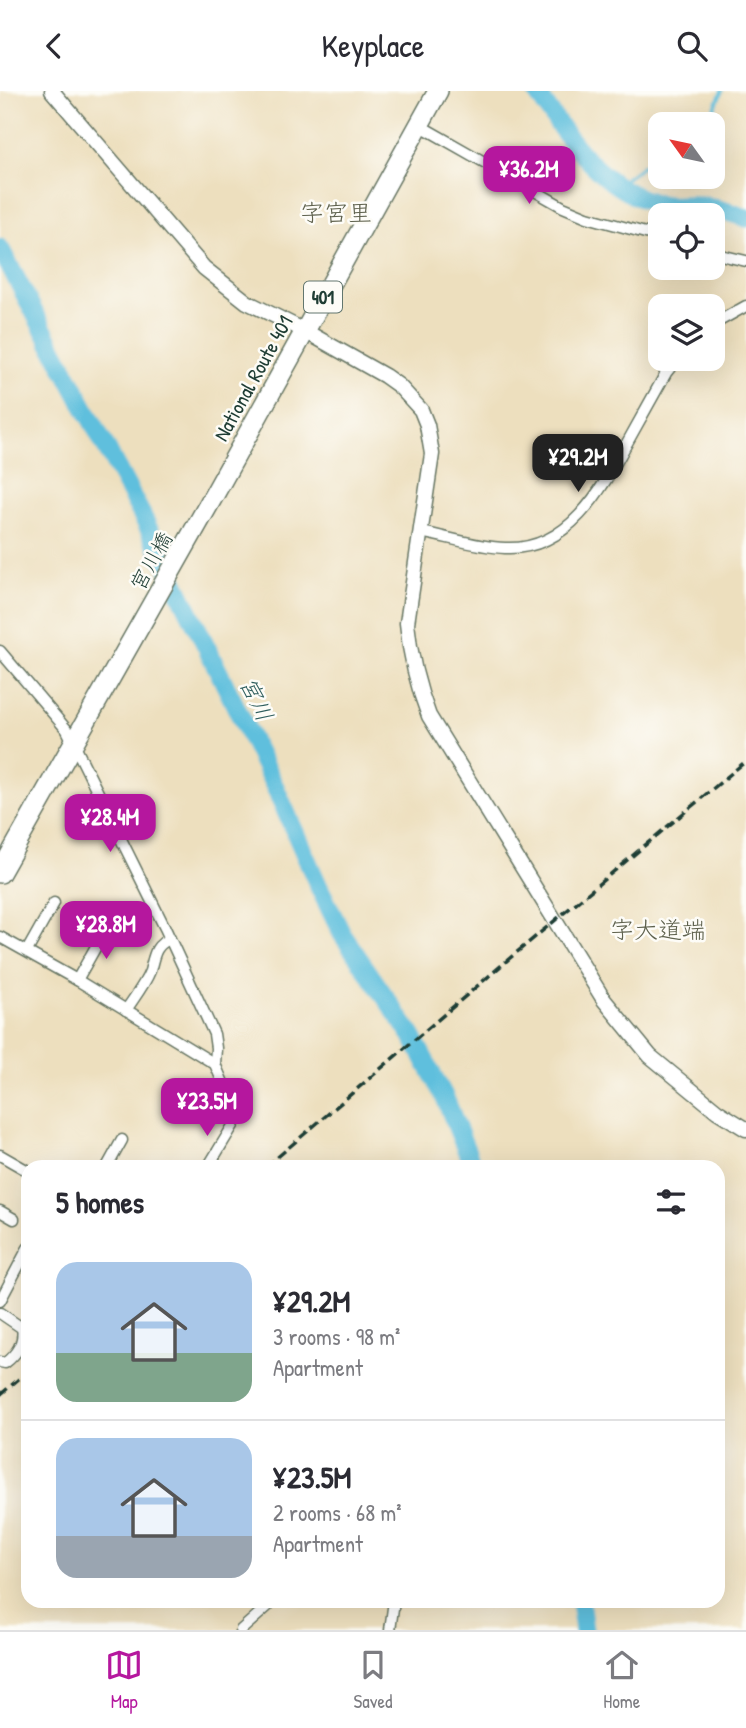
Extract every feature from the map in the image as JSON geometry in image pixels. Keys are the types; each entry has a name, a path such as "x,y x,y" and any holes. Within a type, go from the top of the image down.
{"highway":[{"name":"National Route 401","path":"209,504 438,91"},
{"name":"宮川橋","path":"74,743 209,504"},
{"name":"401","path":"0,873 74,743"}],"street":[{"path":"52,91 204,268 247,302 385,376 399,386 421,410 427,425 432,454 407,623 409,651 417,685 442,739 604,1000 650,1056 717,1111 746,1129"},
{"path":"419,125 563,207 602,222 648,234"},
{"path":"725,256 746,261"},
{"path":"725,318 746,306"},
{"path":"421,532 505,548 545,541 560,532 576,520 602,487 668,371"},
{"path":"0,651 67,730 214,1034 215,1064 235,1117 234,1124 212,1160"},
{"path":"27,951 54,903"},
{"path":"77,980 107,926"},
{"path":"0,937 77,980 215,1064"},
{"path":"127,1010 150,971 152,956 163,941 170,939"},
{"path":"111,1160 122,1140"},
{"path":"0,1155 21,1167"},
{"path":"0,1211 14,1219"},
{"path":"0,1301 21,1261"},
{"path":"0,1313 21,1327"},
{"path":"0,1362 5,1363 13,1358 21,1342"},
{"path":"241,1630 266,1608"},
{"path":"390,1630 393,1608"}],"waterway":[{"path":"536,91 573,144 604,176 621,188 640,198 661,204 705,206 746,218"},
{"path":"713,112 722,91"},
{"path":"617,185 644,165 648,165"},
{"name":"宮川","path":"0,248 142,515 276,789 342,934 412,1036 445,1098 470,1160"},
{"name":"宮川","path":"581,1608 584,1630"}],"railway":[{"path":"274,1160 746,761"},
{"path":"0,1395 21,1377"}],"district":[{"name":"字宮里","path":"336,212"},
{"name":"字大道端","path":"658,929"}]}
